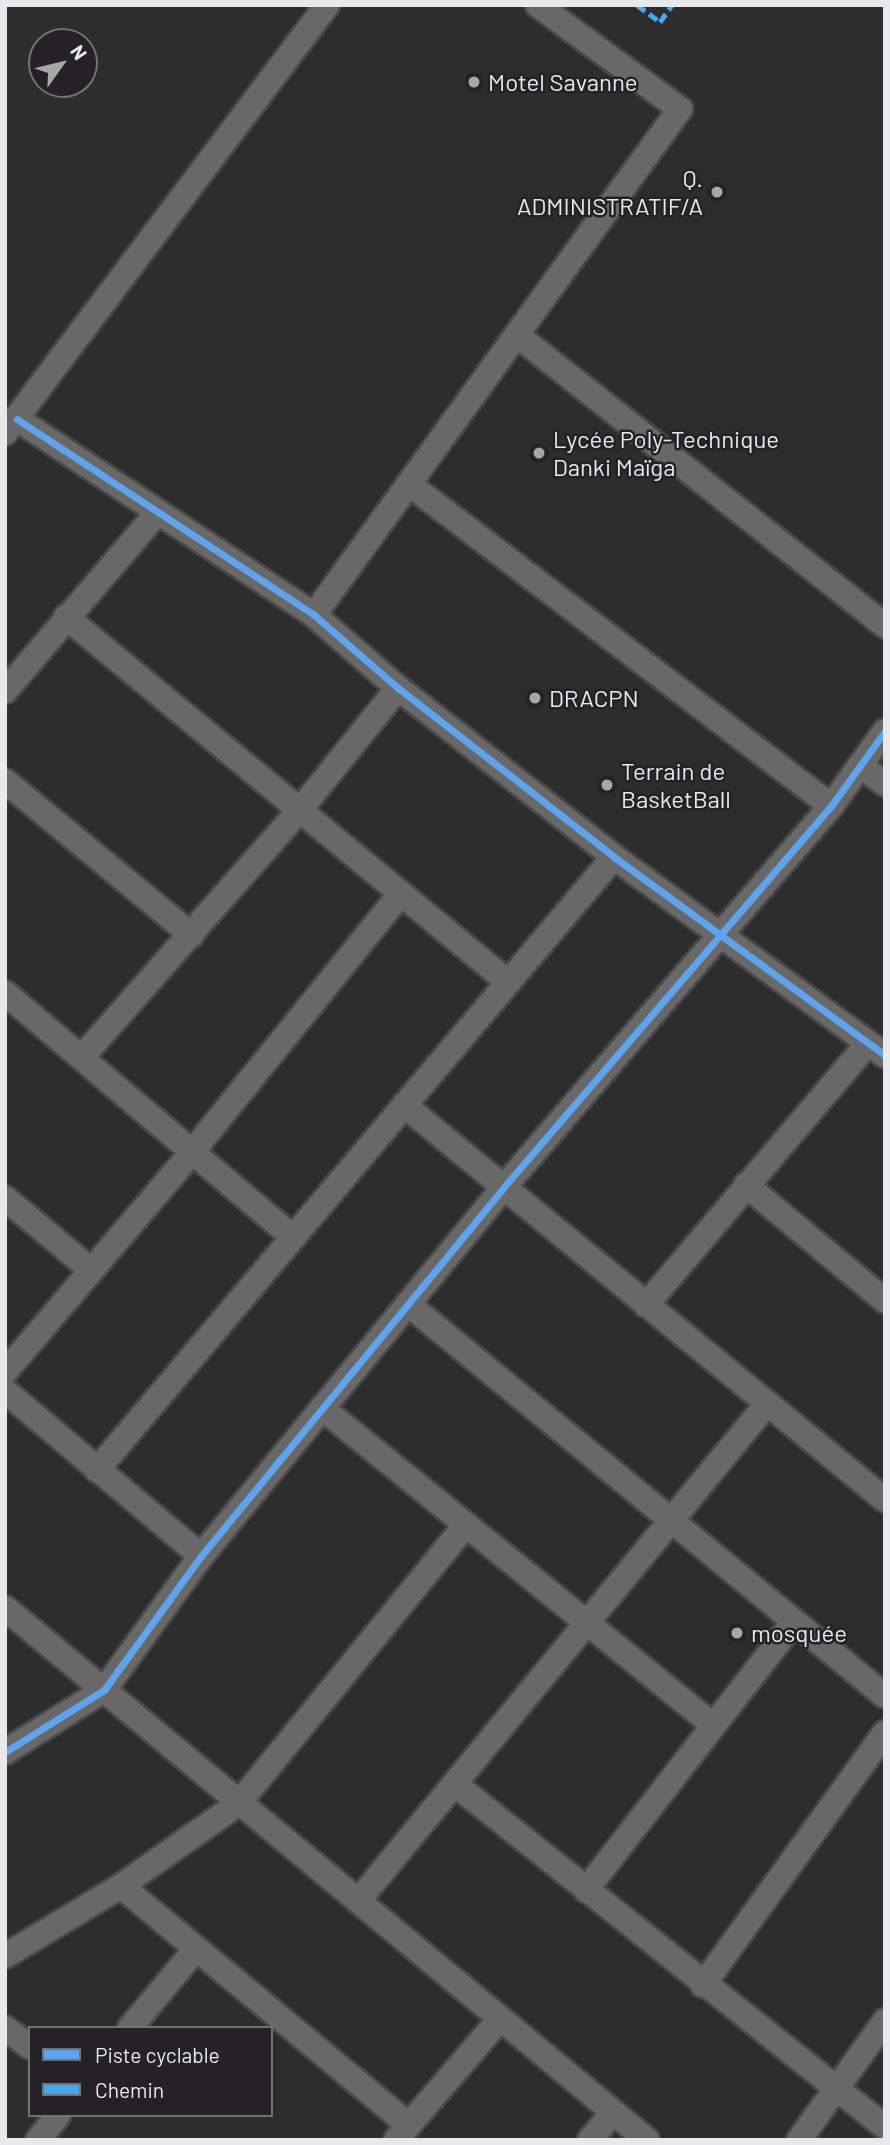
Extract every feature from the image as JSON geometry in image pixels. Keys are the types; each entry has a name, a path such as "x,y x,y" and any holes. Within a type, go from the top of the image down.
{"street":[{"path":"327,5 11,426 157,513 314,615 398,688 614,857 876,1049 746,1185 646,1305"},
{"path":"314,615 680,109 538,5"},
{"path":"517,335 885,626"},
{"path":"409,484 831,806"},
{"path":"5,691 157,513"},
{"path":"66,617 508,982"},
{"path":"82,1057 300,810 398,688"},
{"path":"5,1752 104,1690 201,1556 503,1188 723,936 831,806 885,731"},
{"path":"860,765 885,784"},
{"path":"5,780 192,935"},
{"path":"97,1469 614,857"},
{"path":"5,1372 193,1151 401,893"},
{"path":"5,993 293,1237"},
{"path":"404,1105 767,1404 882,1493"},
{"path":"746,1185 885,1301"},
{"path":"5,1198 91,1270"},
{"path":"408,1304 885,1696"},
{"path":"5,1391 201,1556"},
{"path":"358,1901 767,1404"},
{"path":"322,1408 713,1725"},
{"path":"5,1956 121,1886 239,1803 466,1525"},
{"path":"5,1608 647,2140"},
{"path":"586,1890 794,1622"},
{"path":"703,1985 885,1733"},
{"path":"456,1784 703,1985 885,2127"},
{"path":"121,1886 196,1948 402,2132 500,2019"},
{"path":"132,2026 196,1948"},
{"path":"799,2140 885,2021"},
{"path":"5,2028 28,2045"},
{"path":"590,2140 613,2113"},
{"path":"38,2140 56,2117"}],"marked path":[{"path":"637,5 660,22 672,5"}],"cycle path":[{"path":"17,419 314,615 398,688 614,857 885,1055"},
{"path":"5,1752 104,1690 201,1556 503,1188 831,806 885,731"}],"place":[{"name":"Motel Savanne","path":"474,82"},
{"name":"Q. ADMINISTRATIF/A","path":"717,192"},
{"name":"Lycée Poly-Technique Danki Maïga","path":"539,453"},
{"name":"DRACPN","path":"535,698"},
{"name":"Terrain de BasketBall","path":"607,785"},
{"name":"mosquée","path":"737,1633"}]}
